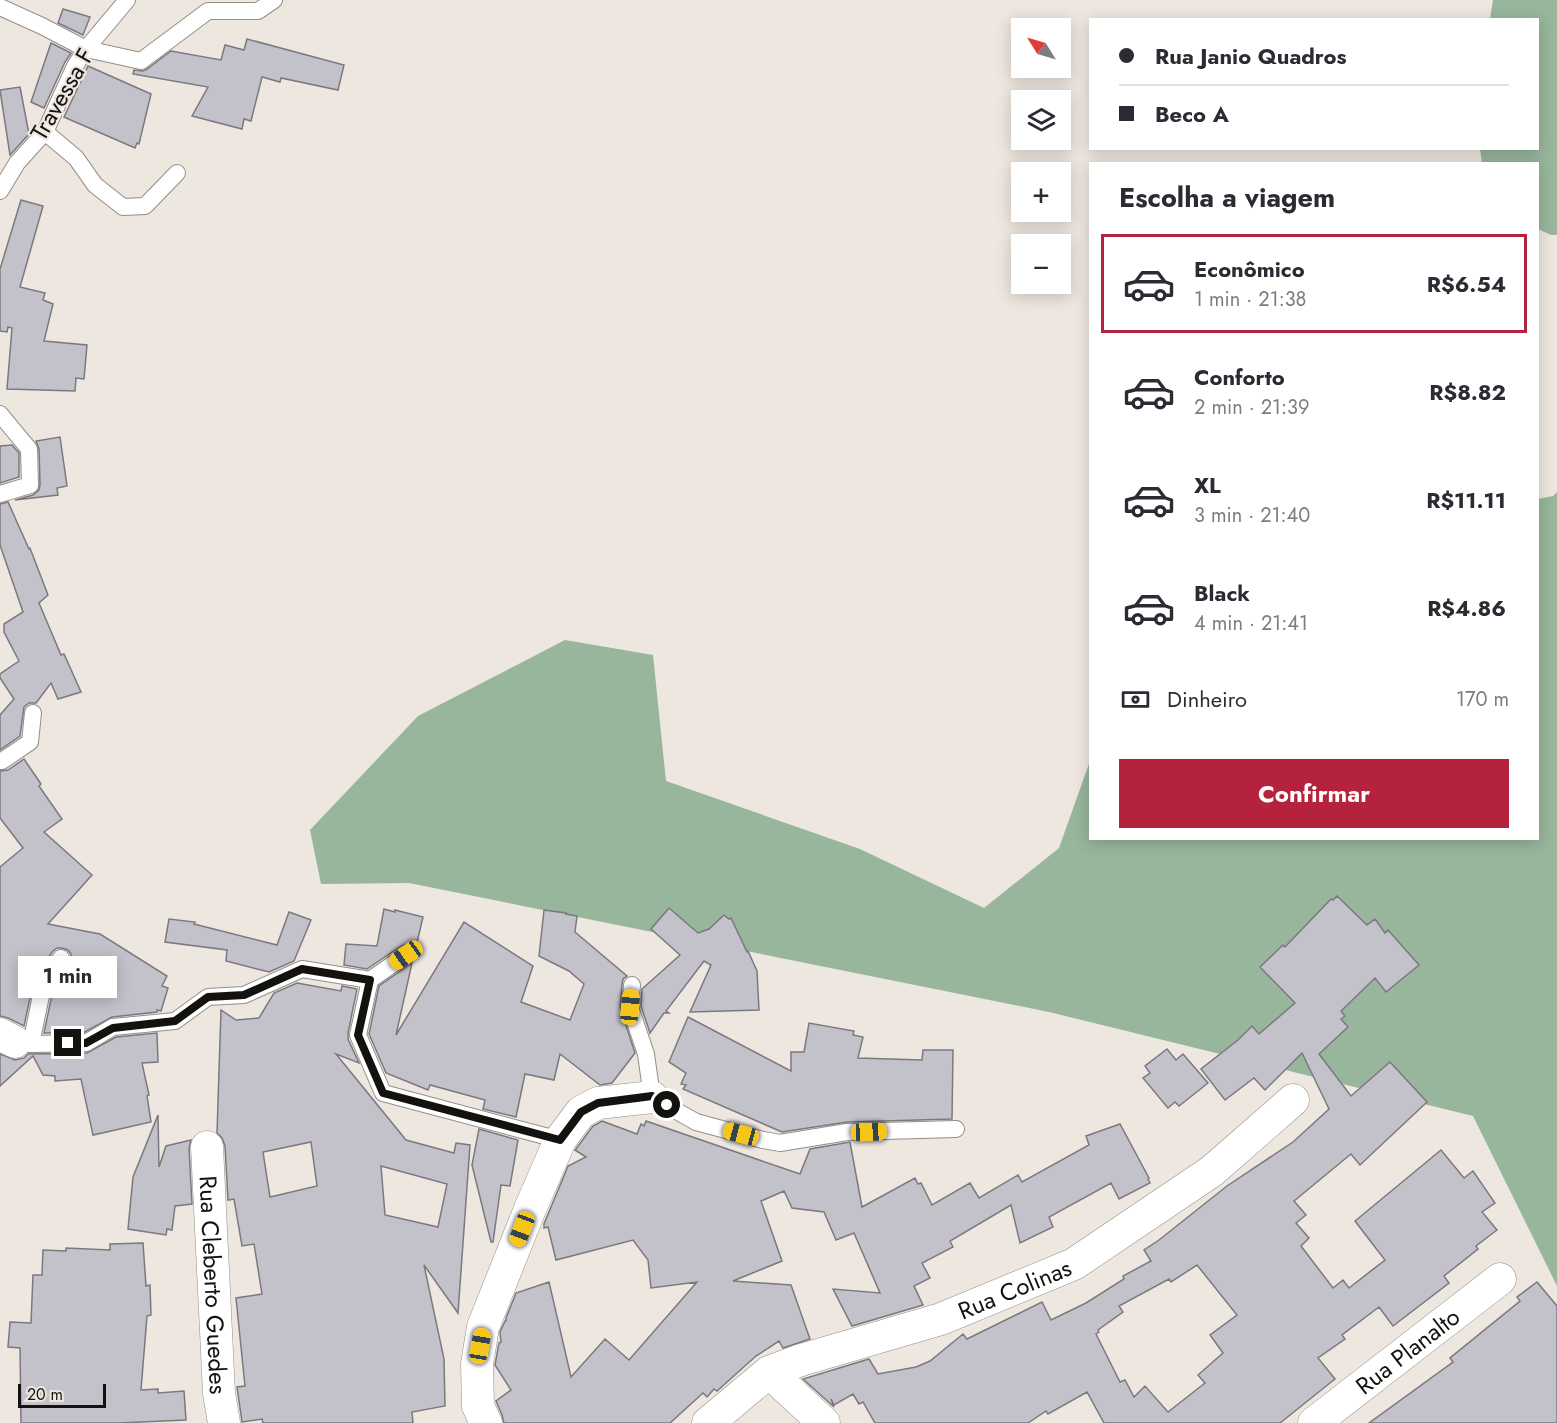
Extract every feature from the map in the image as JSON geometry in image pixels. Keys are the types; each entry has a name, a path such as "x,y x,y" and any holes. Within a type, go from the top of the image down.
{"street":[{"path":"486,1423 478,1406 477,1364 483,1327 560,1140 581,1112 598,1103 652,1096"},
{"name":"Rua Colinas","path":"708,1423 769,1372 801,1360 941,1319 1074,1264 1212,1171 1293,1100"},
{"name":"Rua Cleberto Guedes","path":"207,1147 219,1393 224,1423"},
{"name":"Rua Planalto","path":"1314,1423 1500,1279"},
{"path":"769,1372 824,1423"}],"lane":[{"name":"Travessa F","path":"0,191 17,163 45,132 75,66 127,0"},
{"path":"0,7 86,50 141,61 207,11 258,11 274,0"},
{"path":"45,132 76,158 95,185 123,207 146,206 177,173"},
{"path":"0,414 29,449 30,485 0,494"},
{"path":"0,761 30,742 33,713"},
{"path":"406,955 370,980 358,1035 383,1093 560,1140"},
{"path":"62,958 44,981 15,1040 86,1043 113,1028 175,1021 208,997 244,995 302,969 370,980"},
{"path":"632,985 630,1007 646,1054 652,1096 696,1122 780,1143 847,1132 956,1129"}],"green space":[{"path":"1493,0 1557,0 1557,235 1539,229 1539,162 1482,162 1480,150 1539,150 1539,18 1490,18"},
{"path":"1557,492 1557,1286 1473,1116 1049,1012 409,883 321,884 310,830 418,716 565,640 653,655 666,781 860,849 984,908 1059,848 1089,764 1089,840 1539,840 1539,499 1553,496"}],"building":[{"path":"63,9 90,17 83,35 58,23"},
{"path":"247,39 344,65 338,90 281,78 280,82 262,77 251,121 244,119 242,129 192,116 208,87 133,74 134,70 147,69 171,51 221,60 225,45 244,50"},
{"path":"51,43 71,53 44,108 31,102"},
{"path":"88,66 151,94 139,144 137,143 135,148 64,117"},
{"path":"20,87 29,134 10,155 0,90"},
{"path":"21,200 43,206 20,287 45,293 43,300 53,304 44,341 87,345 84,379 76,378 75,391 7,389 12,328 8,327 7,332 0,331 0,269"},
{"path":"60,437 67,486 57,488 58,495 15,500 33,495 39,490 39,449 36,441"},
{"path":"12,445 19,453 19,477 0,483 0,446"},
{"path":"8,502 30,548 48,595 39,603 61,655 64,654 81,692 58,699 51,683 36,703 29,703 24,707 20,736 0,750 0,715 14,699 0,678 0,674 19,661 4,632 4,624 23,612 0,545 0,504"},
{"path":"24,759 62,819 44,832 92,875 48,924 100,934 167,976 162,986 168,988 161,1011 112,1017 83,1033 44,1033 54,985 71,960 68,950 57,948 35,975 24,1026 0,1016 0,867 23,848 0,818 0,771 8,770"},
{"path":"1337,896 1367,925 1375,919 1385,933 1388,930 1419,965 1386,992 1375,978 1341,1011 1345,1016 1341,1019 1348,1027 1319,1054 1351,1096 1390,1062 1427,1102 1360,1165 1351,1154 1294,1201 1306,1215 1296,1223 1309,1238 1301,1246 1333,1288 1343,1280 1349,1288 1385,1260 1355,1221 1441,1150 1464,1178 1473,1171 1495,1203 1482,1212 1497,1230 1476,1246 1478,1249 1444,1276 1449,1283 1393,1326 1379,1307 1342,1335 1345,1339 1318,1358 1335,1379 1280,1423 1104,1423 1087,1392 1048,1414 1046,1411 1028,1423 875,1423 863,1402 859,1404 853,1394 834,1405 831,1399 834,1407 803,1379 869,1359 878,1374 916,1367 930,1361 963,1334 967,1339 1042,1302 1051,1320 1086,1303 1124,1279 1123,1276 1151,1261 1144,1250 1227,1186 1293,1142 1329,1109 1302,1053 1265,1090 1254,1078 1225,1100 1201,1069 1252,1026 1259,1034 1295,1003 1260,967 1283,945 1285,947 1331,899","holes":["1197,1265 1237,1315 1210,1335 1223,1353 1198,1375 1205,1383 1168,1412 1145,1386 1134,1397 1125,1380 1120,1382 1096,1334 1098,1330 1123,1312 1119,1306 1169,1279 1171,1282"]},
{"path":"669,908 698,933 709,929 724,915 731,918 757,971 759,1010 690,1012 711,965 704,961 666,1011 669,1013 664,1013 650,1033 641,1006 642,989 680,955 651,929"},
{"path":"384,909 423,917 415,951 410,945 401,946 367,969 344,965 346,944 377,946"},
{"path":"544,910 577,916 575,932 627,976 623,979 620,1007 635,1053 612,1083 600,1085 560,1054 554,1080 525,1074 516,1117 483,1109 485,1100 430,1085 428,1090 386,1073 369,1034 379,986 412,963 396,1035 464,922 533,966 521,1002 570,1020 584,984 569,971 539,956"},
{"path":"289,912 311,920 294,961 269,972 226,961 227,950 165,942 169,919 195,922 194,924 277,945"},
{"path":"297,983 341,991 342,986 357,989 348,1039 359,1063 336,1054 406,1140 454,1153 456,1143 470,1145 458,1313 424,1265 444,1359 445,1406 412,1412 413,1423 263,1423 262,1419 242,1422 237,1387 245,1386 236,1298 262,1294 254,1244 242,1246 234,1199 228,1200 225,1146 217,1133 221,1010 236,1020 259,1018 274,993","holes":["311,1142 317,1186 270,1197 263,1152","381,1166 447,1184 438,1227 385,1215"]},
{"path":"688,1017 791,1071 791,1052 804,1052 809,1023 854,1031 853,1035 863,1037 858,1058 922,1060 923,1050 953,1050 952,1119 847,1122 782,1132 683,1089 686,1085 681,1084 686,1073 669,1062"},
{"path":"157,1033 158,1062 142,1063 149,1095 147,1096 151,1122 93,1135 81,1079 55,1081 55,1076 43,1075 33,1056 0,1086 0,1054 15,1060 24,1058 28,1054 87,1053 116,1037"},
{"path":"1167,1049 1176,1060 1183,1054 1208,1083 1179,1106 1175,1102 1168,1108 1143,1078 1150,1073 1145,1066"},
{"path":"158,1115 159,1167 166,1146 191,1140 189,1148 192,1204 175,1206 172,1230 167,1229 166,1235 128,1229 133,1177"},
{"path":"602,1121 637,1134 641,1124 644,1126 646,1121 800,1174 810,1149 850,1142 862,1207 915,1178 918,1184 921,1183 932,1205 970,1183 979,1198 1018,1175 1022,1182 1089,1145 1086,1136 1120,1124 1150,1183 1119,1199 1111,1183 1049,1217 1053,1227 1020,1243 1011,1205 950,1241 953,1247 922,1263 930,1278 914,1286 923,1305 852,1326 833,1289 880,1293 854,1233 836,1240 824,1212 792,1208 784,1191 761,1201 782,1261 733,1281 791,1285 810,1339 783,1348 779,1341 756,1356 717,1391 714,1389 707,1397 703,1393 670,1423 504,1423 496,1401 511,1390 495,1365 501,1342 500,1332 516,1293 549,1282 571,1377 605,1339 629,1360 697,1282 651,1288 648,1260 633,1240 556,1260 548,1227 544,1228 544,1224 568,1166 586,1157 575,1150 593,1126"},
{"path":"479,1129 518,1140 510,1186 501,1185 493,1242 491,1242 472,1165"},
{"path":"143,1243 146,1286 150,1285 151,1315 147,1316 141,1390 158,1389 158,1393 184,1391 186,1420 21,1423 20,1348 8,1347 10,1322 31,1323 33,1275 42,1275 43,1250 66,1251 66,1248 110,1250 110,1244"},
{"path":"1537,1282 1557,1306 1557,1423 1369,1423 1453,1362 1450,1358 1520,1301 1517,1297"}],"route":[{"path":"68,1043 86,1043 113,1028 175,1021 208,997 244,995 302,969 370,980 358,1035 383,1093 560,1140 581,1112 598,1103 652,1096 667,1105"}]}
